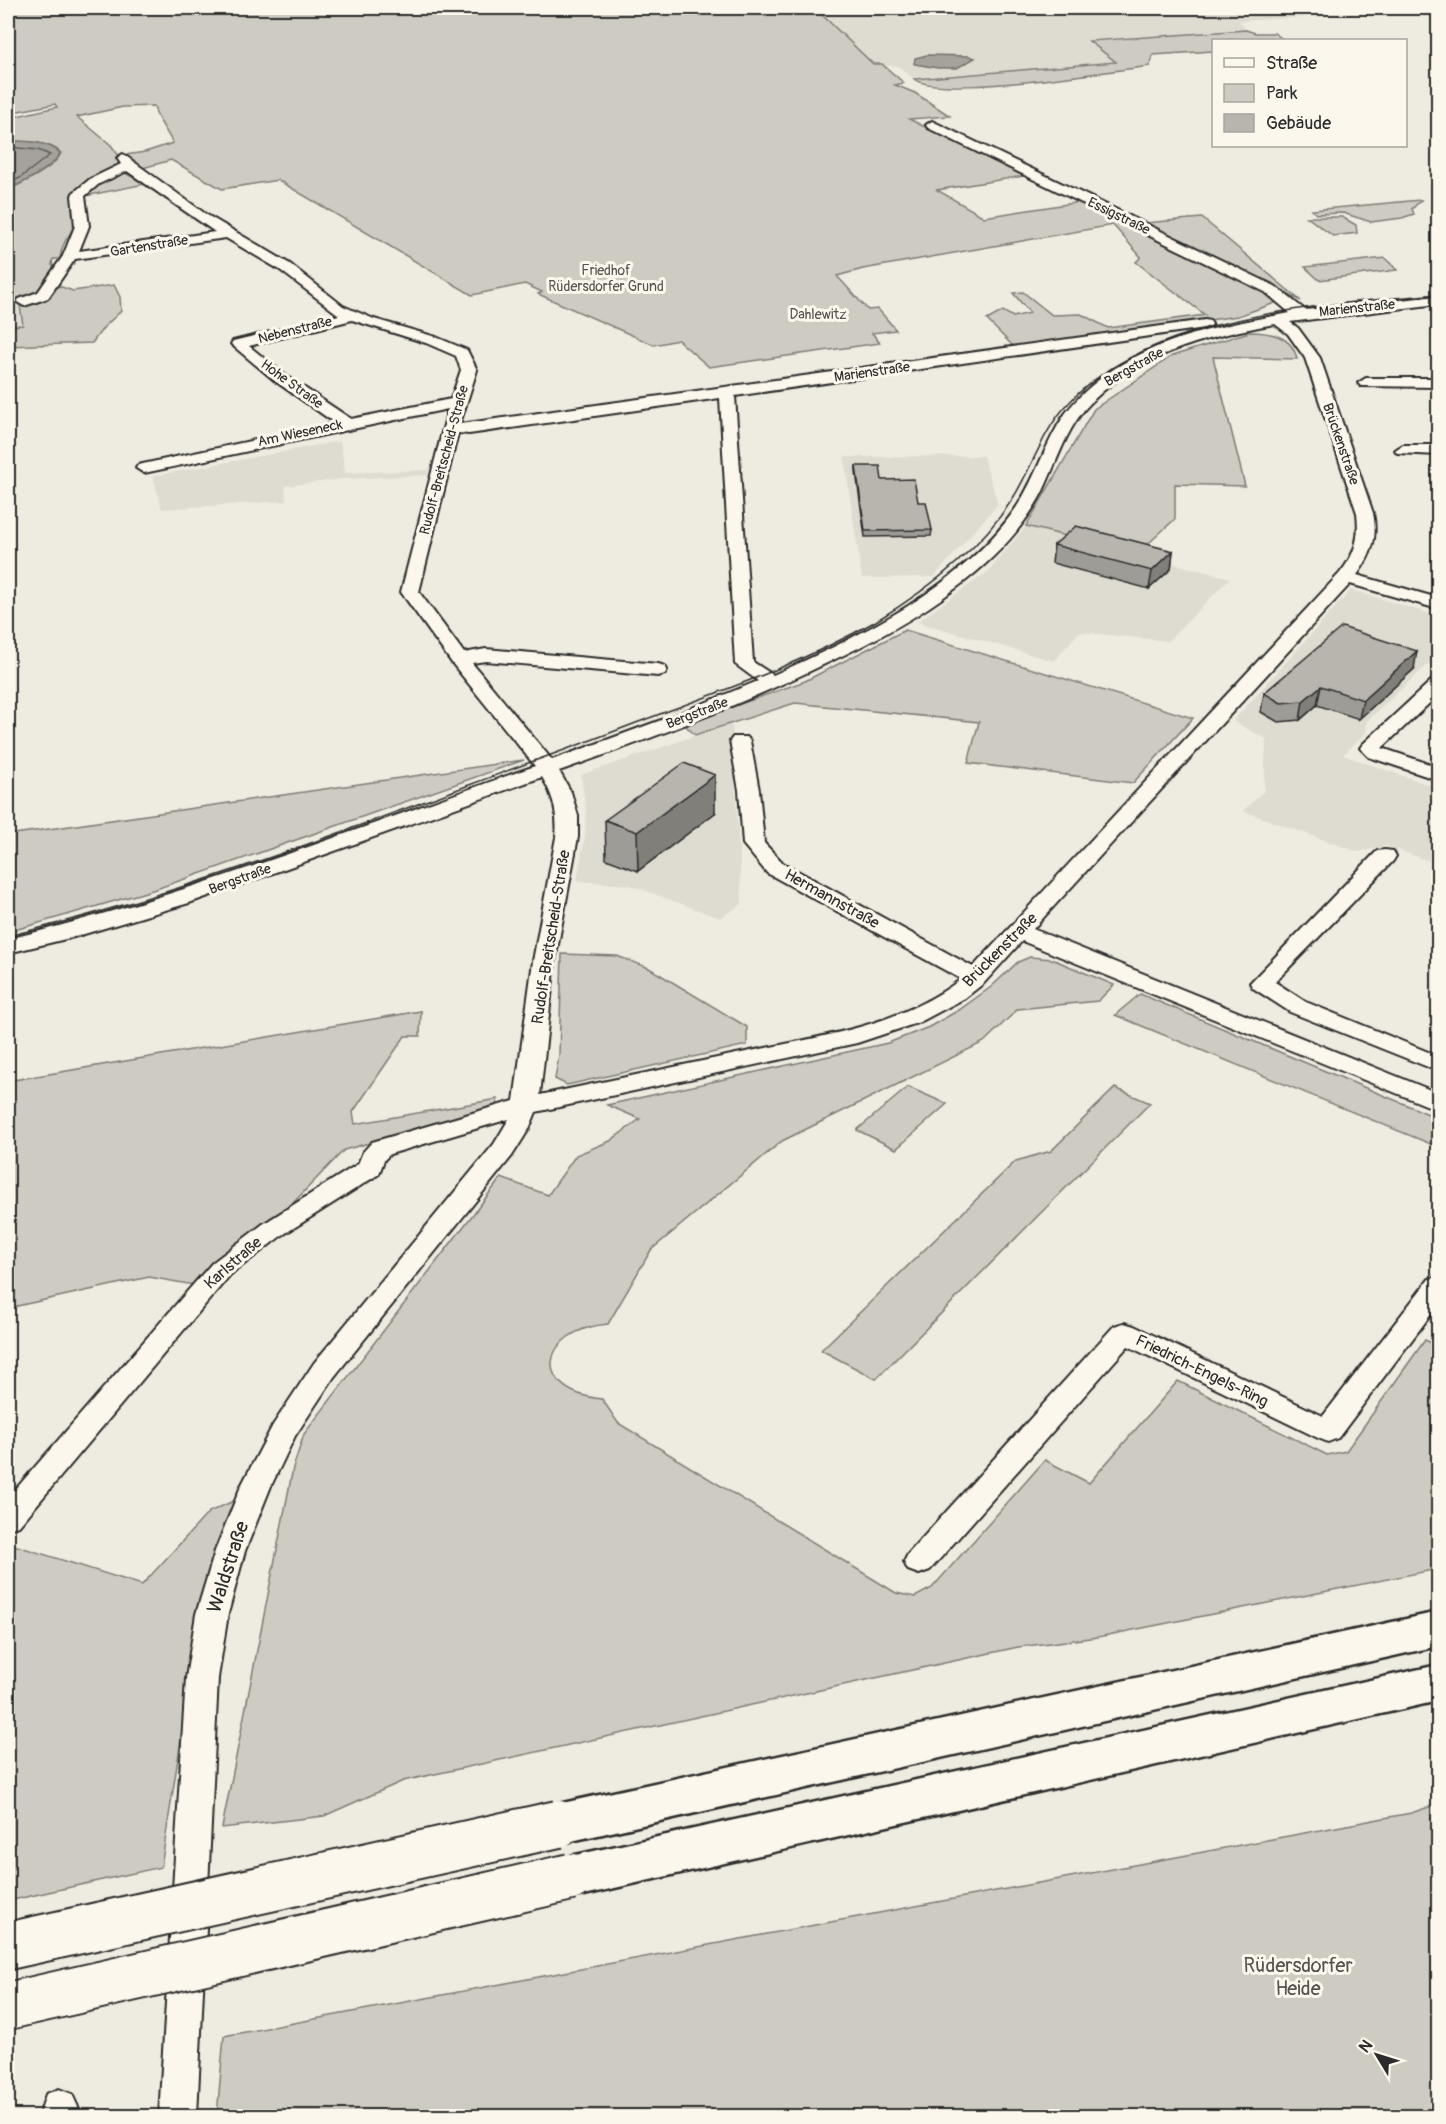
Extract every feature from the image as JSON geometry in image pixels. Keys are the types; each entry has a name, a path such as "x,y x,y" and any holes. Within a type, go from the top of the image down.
{"highway":[{"path":"8,1946 1438,1629"},
{"path":"8,2006 1438,1683"}],"street":[{"name":"Essigstraße","path":"932,125 1270,289 1283,311"},
{"name":"Rudolf-Breitscheid-Straße","path":"70,256 82,226 78,196 83,189 125,162 178,203 285,267 338,309 352,316 431,340 462,353 469,370 457,404 453,428 410,592 459,659 541,759 564,800 568,816 567,837 544,961 526,1106"},
{"name":"Gartenstraße","path":"70,256 227,234"},
{"path":"24,303 43,295 70,256"},
{"name":"Marienstraße","path":"453,428 469,429 1283,311 1302,315 1438,300"},
{"name":"Brückenstraße","path":"526,1106 857,1036 912,1017 957,993 976,978 1020,932 1346,577 1361,559 1365,550 1368,528 1365,513 1312,358 1293,331 1283,311"},
{"name":"Bergstraße","path":"8,946 104,923 180,900 546,769 773,683 858,641 911,611 955,581 1003,536 1027,505 1059,436 1077,409 1094,390 1141,360 1183,342 1283,311"},
{"name":"Nebenstraße","path":"238,344 352,316"},
{"name":"Hohe Straße","path":"238,344 280,378 346,423"},
{"path":"1366,383 1438,383"},
{"path":"724,392 729,398 744,664 773,683"},
{"name":"Am Wieseneck","path":"144,468 346,423 445,404 457,404"},
{"path":"1403,450 1438,450"},
{"path":"1346,577 1436,601"},
{"path":"459,659 486,655 658,670"},
{"path":"1438,685 1370,748 1376,753 1438,774"},
{"name":"Hermannstraße","path":"741,741 749,790 754,844 775,868 976,978"},
{"path":"1385,856 1261,982 1298,1007 1438,1064"},
{"path":"1020,932 1438,1102"},
{"name":"Karlstraße","path":"8,1518 197,1295 233,1259 272,1230 370,1168 372,1158 381,1148 526,1106"},
{"name":"Waldstraße","path":"178,2116 202,1678 212,1614 230,1551 256,1486 283,1432 324,1370 503,1150 518,1129 526,1106"},
{"name":"Friedrich-Engels-Ring","path":"919,1562 1124,1333 1328,1431 1438,1286"}],"shaded area":[{"path":"902,8 1291,8 1306,17 1239,21 1246,30 1089,41 1117,62 914,79 898,66 873,65 817,11"},
{"path":"19,299 23,325 8,326 8,300"},
{"path":"340,441 345,473 430,470 428,475 343,479 285,486 286,501 162,509 153,476"},
{"path":"983,456 998,504 934,577 862,578 844,457"},
{"path":"1026,526 1230,578 1168,641 1079,632 1054,661 917,622 989,571"},
{"path":"1351,590 1438,616 1438,655 1367,721 1366,733 1343,755 1438,788 1438,864 1386,846 1358,852 1243,811 1264,791 1266,739 1233,721"},
{"path":"732,723 742,904 720,918 630,885 577,881 585,836 586,810 581,775"}],"green space":[{"path":"8,8 902,8 818,11 873,64 882,64 904,83 895,85 915,93 950,116 909,119 1024,176 937,190 984,217 1080,202 1262,290 1278,302 1238,316 1014,347 987,320 1003,311 1013,317 1030,313 1013,293 1023,292 1052,315 1081,314 1108,328 1205,315 1136,262 1141,257 1113,225 863,269 837,276 868,310 878,309 896,330 872,333 880,343 709,367 678,340 654,345 538,294 542,292 525,284 472,295 278,180 222,189 171,160 125,173 145,184 75,198 74,226 64,243 60,259 53,259 52,265 59,267 47,282 73,291 114,285 120,297 121,311 104,327 92,343 8,346 8,326 23,325 19,299 8,300 8,190 45,169 61,153 43,144 8,141 8,118 57,107 55,104 8,113","holes":["154,106 157,116 173,143 145,152 119,156 111,145 77,117 123,107"]},
{"path":"1246,30 1255,33 1274,33 1283,39 1212,39 1212,51 1153,55 1150,66 1065,78 956,86 930,84 914,79 1116,62 1089,41"},
{"path":"1421,200 1412,209 1414,214 1371,222 1343,213 1316,214 1312,210"},
{"path":"1307,217 1342,217 1356,225 1357,233 1333,236"},
{"path":"1202,218 1301,301 1144,223"},
{"path":"1385,258 1397,270 1319,280 1305,267"},
{"path":"1249,332 1279,336 1290,345 1297,359 1213,357 1245,486 1175,484 1175,519 1137,554 1026,526 1094,409 1172,356"},
{"path":"905,630 1193,718 1133,783 968,763 979,722 795,703 695,735 684,724 805,681"},
{"path":"524,760 156,889 8,932 8,835"},
{"path":"562,954 617,956 649,968 747,1027 747,1045 567,1085 555,1079 559,1055"},
{"path":"1030,957 1052,959 1114,985 1098,1001 1018,1009 984,1042 782,1141 651,1250 608,1324 585,1329 568,1337 557,1349 552,1361 554,1374 563,1385 579,1394 602,1399 618,1423 896,1593 915,1597 932,1588 1045,1460 1089,1483 1178,1381 1327,1455 1346,1451 1425,1340 1438,1346 1438,1569 1098,1637 1018,1647 403,1781 324,1816 222,1828 293,1468 304,1434 501,1178 548,1195 576,1155 610,1141 640,1119 607,1105 888,1043 929,1027 959,1010 991,987 1018,962"},
{"path":"1140,994 1438,1118 1438,1147 1115,1015"},
{"path":"421,1011 420,1036 405,1036 353,1112 355,1124 498,1099 496,1108 344,1150 295,1201 194,1285 149,1277 8,1308 8,1081"},
{"path":"908,1087 947,1104 896,1149 857,1130"},
{"path":"1115,1088 1150,1103 876,1379 821,1350 1016,1161 1051,1151"},
{"path":"240,1498 203,1599 161,1867 8,1901 8,1547 11,1544 142,1585 209,1512"},
{"name":"Rüdersdorfer Heide","path":"1438,1804 1438,2116 217,2116 224,2036 1411,1813"}],"water":[{"path":"927,55 975,58 957,68 914,64 915,58"},
{"path":"8,141 42,144 60,153 45,169 8,189"}],"building":[{"path":"856,466 880,466 882,480 914,479 918,502 926,502 932,530 865,531"},
{"path":"1076,526 1173,551 1152,571 1054,545"},
{"path":"1342,627 1417,651 1363,700 1321,686 1303,701 1281,703 1264,693"},
{"path":"684,763 715,775 637,832 605,820"}],"tram line":[{"path":"8,936 141,900 272,857 743,683 824,648 876,621 915,596 969,551 1000,517 1013,498 1058,416 1101,375 1143,351 1190,333 1240,320 1343,303 1438,294"}],"park label":[{"name":"Friedhof Rüdersdorfer Grund","path":"606,278"},
{"name":"Dahlewitz","path":"818,314"}]}
